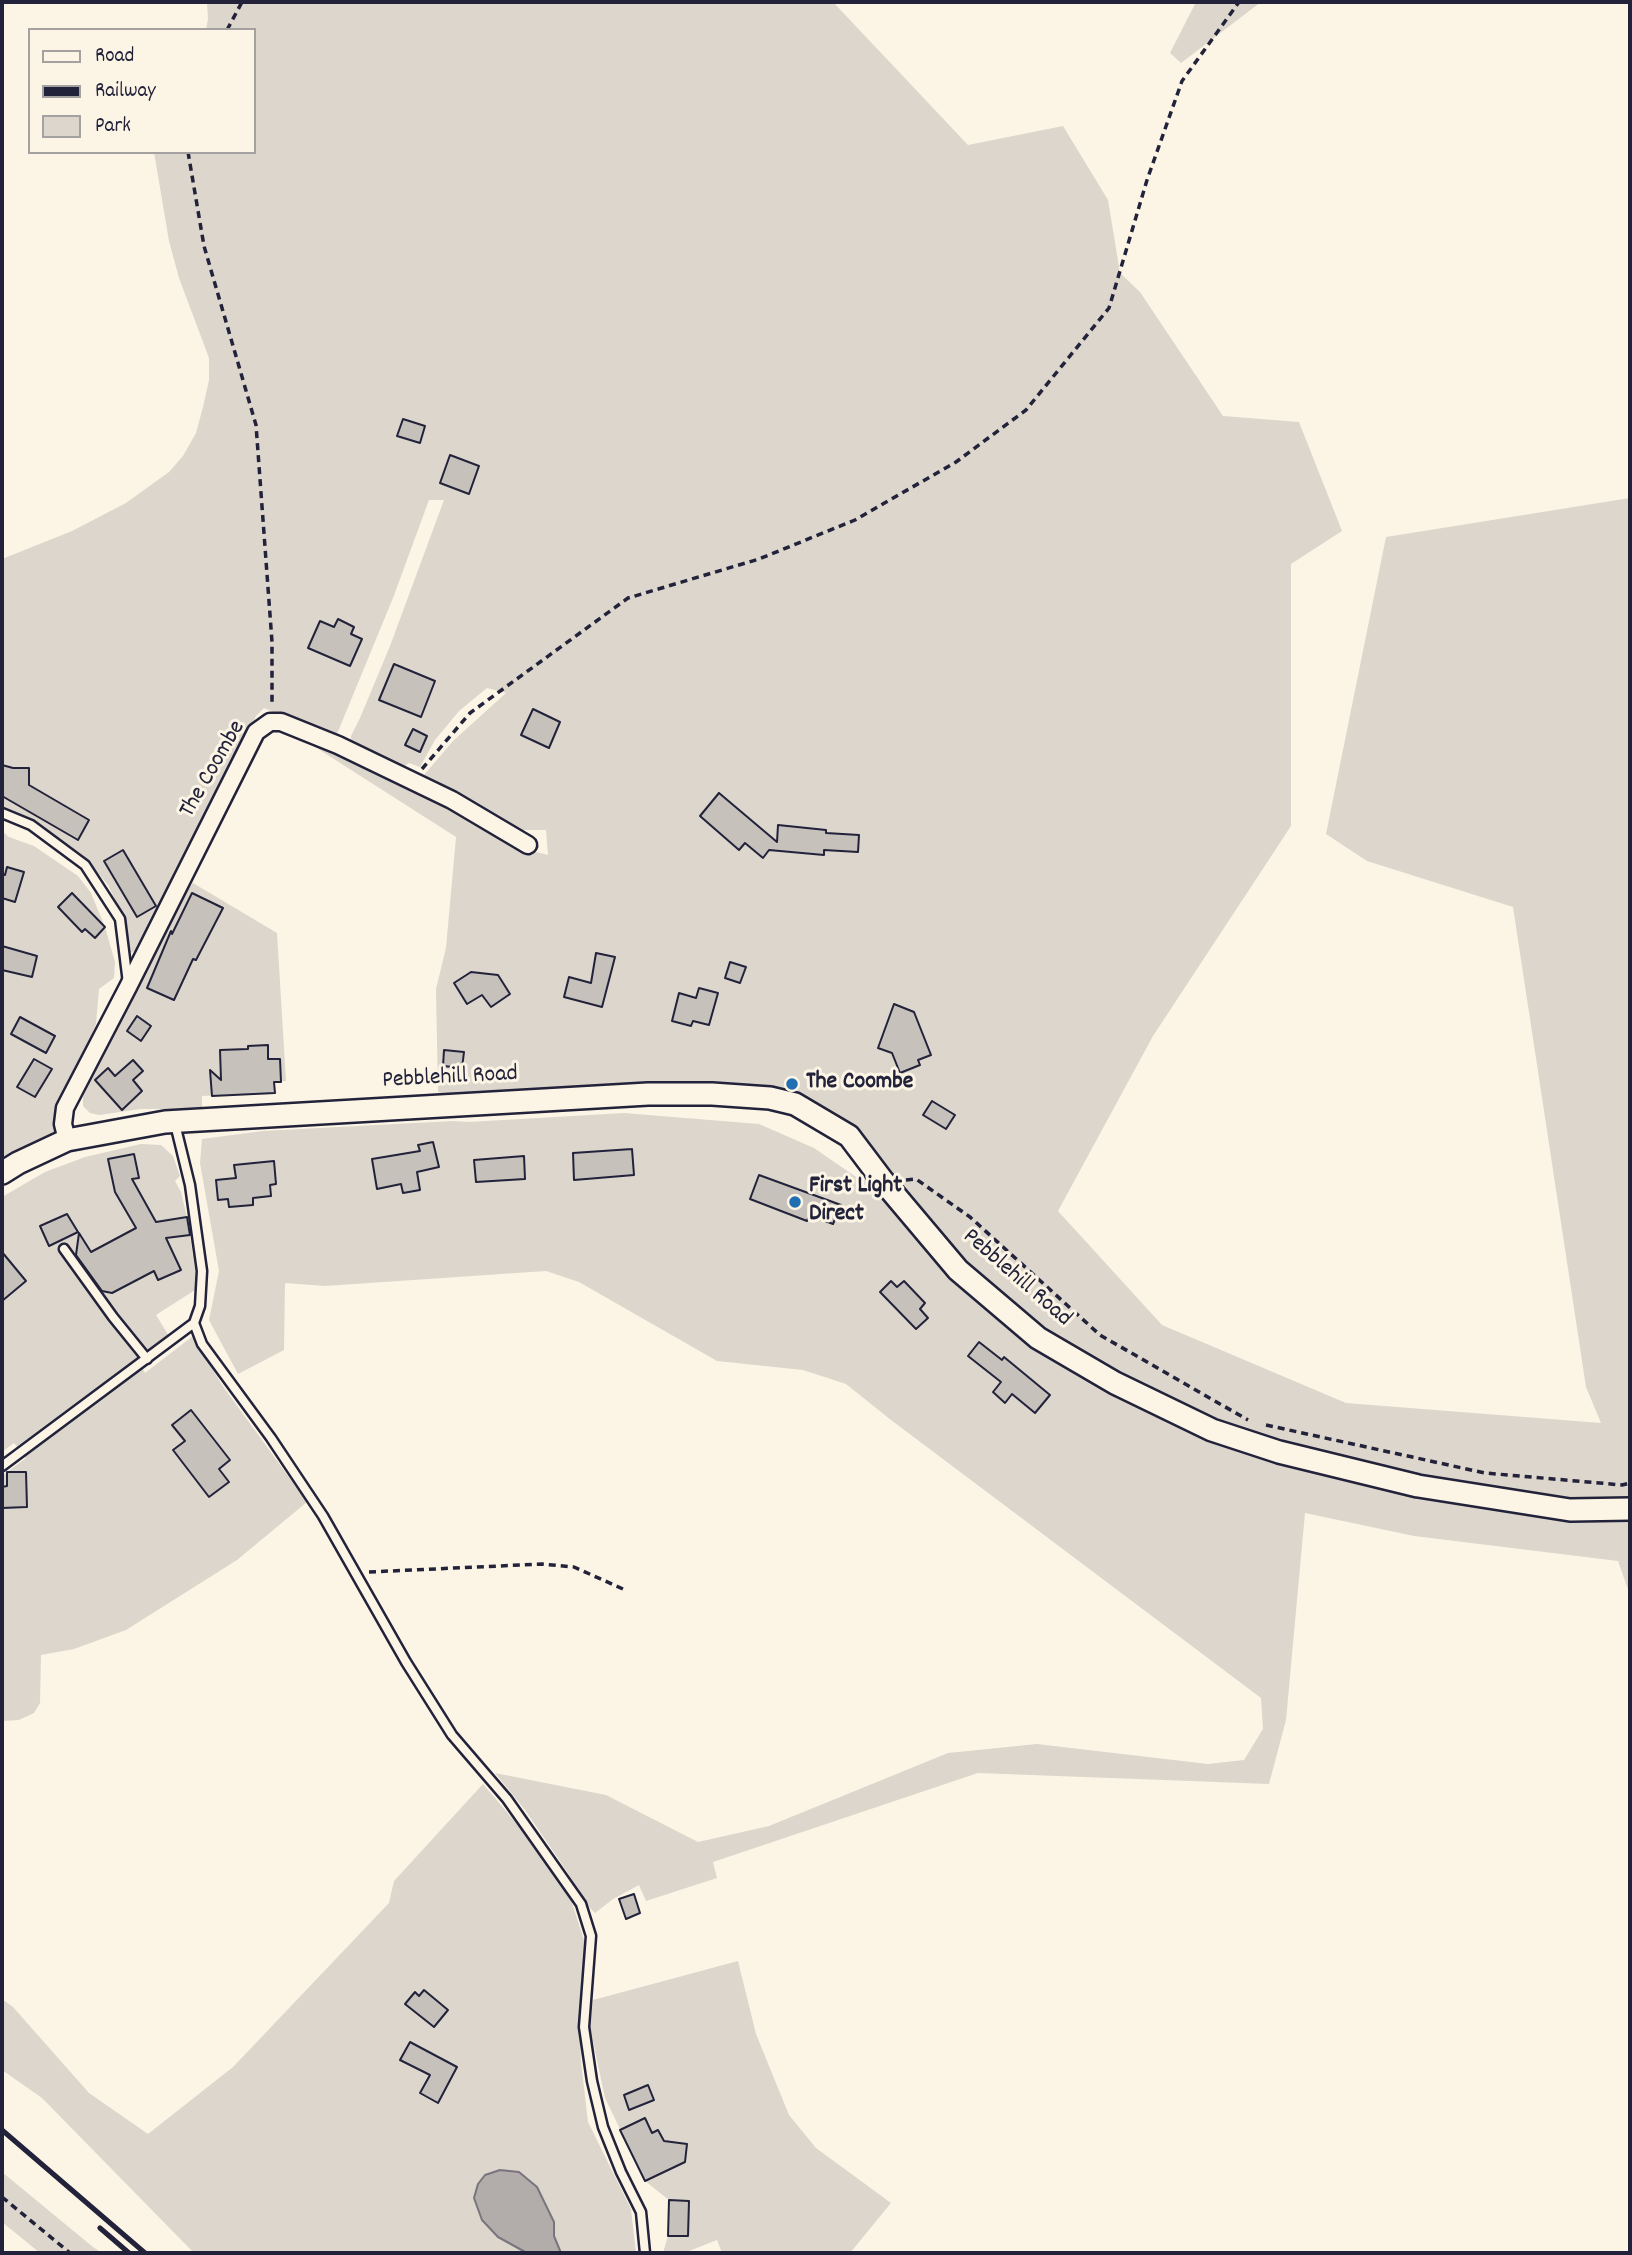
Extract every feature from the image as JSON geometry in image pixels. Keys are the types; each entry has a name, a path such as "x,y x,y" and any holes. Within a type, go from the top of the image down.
{"main road":[{"name":"Pebblehill Road","path":"2,1173 67,1140 175,1121 648,1094 770,1098 795,1104 849,1136 958,1270 1038,1338 1115,1383 1212,1430 1279,1452 1418,1486 1570,1510 1630,1509"}],"street":[{"name":"The Coombe","path":"67,1140 63,1124 65,1108 256,732 270,722 281,722 338,745 412,780 452,800 528,845"}],"lane":[{"path":"2,813 31,825 85,865 120,919 128,987"},
{"path":"2,1466 194,1323 200,1306 202,1271 190,1185 175,1121"},
{"path":"64,1249 146,1359"},
{"path":"194,1323 202,1344 296,1474 452,1735 508,1799 580,1904 591,1936 584,2027 592,2081 603,2127 641,2212 645,2253"}],"path":[{"path":"227,28 242,2"},
{"path":"412,780 470,713 628,598 760,559 855,520 956,462 1026,410 1109,308 1147,180 1182,81 1239,2"},
{"path":"188,154 204,246 256,425 272,642 273,702 270,722"},
{"path":"883,1181 915,1179 970,1217 1100,1335 1252,1422"},
{"path":"1265,1425 1485,1473 1622,1485 1630,1483"},
{"path":"357,1573 542,1564 574,1567 623,1589"},
{"path":"2,2197 70,2253"}],"green space":[{"path":"207,2 833,2 968,145 1063,126 1108,200 1120,273 1140,292 1223,416 1299,422 1342,531 1291,564 1291,826 1153,1036 1058,1211 1162,1325 1346,1403 1601,1423 1586,1387 1513,907 1367,861 1326,834 1386,537 1630,498 1630,1595 1618,1561 1414,1536 1305,1513 1286,1720 1269,1784 978,1773 713,1862 717,1878 646,1901 639,1885 613,1899 595,1913 586,1904 525,1810 495,1773 606,1795 698,1842 769,1826 948,1753 1037,1744 1208,1764 1244,1760 1263,1729 1261,1698 846,1384 803,1370 717,1361 579,1282 546,1271 325,1286 285,1283 284,1350 238,1374 209,1320 219,1271 200,1163 202,1139 263,1131 624,1113 759,1124 814,1148 856,1177 877,1158 854,1127 829,1110 788,1091 725,1084 455,1097 438,1092 436,989 446,948 456,837 312,745 413,787 471,817 513,846 548,855 546,830 519,830 424,775 453,741 506,693 487,688 459,711 435,740 420,767 409,763 400,769 350,744 444,500 429,500 393,598 337,734 326,733 264,708 256,716 141,949 130,953 126,922 108,885 83,855 37,824 2,808 2,559 72,531 126,503 169,472 183,456 196,433 203,407 209,380 209,358 179,278 169,241 154,154 256,154 256,28 206,28"},
{"path":"1196,2 1261,2 1181,63 1170,53"},
{"path":"2,831 9,837 34,846 78,876 91,893 115,962 114,978 99,989 96,1024 60,1110 56,1133 48,1143 2,1167"},
{"path":"193,883 277,933 286,1081 274,1082 275,1093 202,1096 202,1109 141,1109 99,1115 90,1113 83,1106 83,1097 180,899"},
{"path":"141,1144 161,1145 173,1156 180,1176 175,1181 181,1192 187,1217 196,1276 195,1290 156,1315 169,1336 137,1358 145,1373 193,1336 222,1385 307,1502 237,1560 126,1630 74,1649 41,1655 40,1703 34,1713 19,1720 2,1721 2,1476 26,1458 14,1443 2,1452 2,1197 45,1172 85,1157"},
{"path":"483,1784 522,1830 571,1900 586,1946 579,2017 588,2122 631,2209 636,2253 194,2253 42,2098 2,2070 2,1999 13,2007 89,2093 148,2134 233,2067 389,1903 394,1881"},
{"path":"738,1961 756,2034 789,2115 816,2148 891,2203 850,2253 722,2253 717,2240 684,2253 663,2253 668,2236 669,2200 645,2181 605,2098 590,2027 593,2000"},
{"path":"2,2172 102,2253 40,2253 2,2222"}],"shaded area":[{"path":"500,2170 519,2172 537,2187 554,2222 554,2236 561,2253 527,2253 498,2237 482,2220 474,2198 478,2184 485,2175"}],"building":[{"path":"403,419 425,426 420,443 397,436"},
{"path":"450,455 479,466 469,494 440,483"},
{"path":"338,619 354,627 351,634 362,639 350,666 308,648 320,621 334,627"},
{"path":"394,664 435,681 421,717 379,700"},
{"path":"533,709 560,722 549,748 521,735"},
{"path":"413,729 427,736 420,752 405,745"},
{"path":"2,765 29,768 29,785 89,820 78,840 2,796"},
{"path":"719,793 777,842 778,825 826,830 826,833 859,835 858,852 824,850 824,855 769,850 763,858 745,843 739,850 700,816"},
{"path":"123,850 156,906 137,917 104,861"},
{"path":"7,867 24,872 15,902 2,898 2,874 5,875"},
{"path":"72,893 105,927 95,938 85,929 82,932 58,907"},
{"path":"192,893 223,908 196,960 193,959 174,1000 147,988 171,931 172,934"},
{"path":"2,946 37,956 32,977 2,970"},
{"path":"596,953 615,957 602,1007 564,997 569,977 591,983"},
{"path":"730,962 746,967 740,983 725,978"},
{"path":"471,972 498,975 510,994 491,1007 482,995 467,1004 454,983"},
{"path":"699,988 718,993 709,1025 693,1021 691,1026 672,1021 679,993 696,998"},
{"path":"894,1004 914,1012 931,1055 918,1060 920,1065 900,1073 892,1053 878,1048"},
{"path":"137,1016 151,1026 141,1041 127,1031"},
{"path":"20,1017 55,1036 46,1053 11,1034"},
{"path":"268,1045 268,1059 280,1059 281,1082 274,1082 275,1093 212,1096 210,1070 221,1080 220,1050"},
{"path":"444,1050 464,1052 462,1068 443,1066"},
{"path":"34,1059 52,1069 35,1097 17,1087"},
{"path":"133,1060 143,1071 133,1080 142,1091 122,1110 95,1080 108,1068 115,1076"},
{"path":"932,1101 955,1115 946,1129 923,1115"},
{"path":"433,1142 439,1167 417,1172 420,1190 403,1193 401,1184 377,1189 372,1159 420,1151 418,1145"},
{"path":"632,1149 634,1175 574,1180 573,1153"},
{"path":"134,1154 139,1178 132,1179 156,1222 187,1217 190,1235 166,1238 181,1270 158,1280 154,1271 112,1293 102,1291 76,1255 79,1233 91,1252 136,1228 115,1192 108,1159"},
{"path":"524,1156 525,1179 476,1182 474,1160"},
{"path":"274,1161 276,1184 270,1185 271,1196 253,1198 253,1205 229,1207 228,1199 218,1200 216,1180 236,1178 234,1165"},
{"name":"First Light Direct","path":"759,1175 841,1205 833,1224 809,1215 807,1221 750,1199"},
{"path":"67,1214 78,1232 49,1246 40,1226"},
{"path":"2,1252 26,1281 2,1301"},
{"path":"891,1281 897,1287 904,1281 925,1303 920,1309 928,1318 916,1329 880,1292"},
{"path":"979,1342 1002,1360 1004,1357 1050,1395 1035,1413 1012,1394 1005,1403 993,1392 1001,1382 968,1356"},
{"path":"191,1410 230,1460 219,1469 229,1482 209,1497 173,1450 185,1441 172,1425"},
{"path":"7,1472 26,1472 27,1507 2,1508 2,1487 7,1486"},
{"path":"634,1894 640,1913 626,1919 619,1899"},
{"path":"424,1990 448,2010 434,2027 405,2004 415,1992 419,1996"},
{"path":"410,2042 457,2067 438,2103 420,2093 430,2075 400,2060"},
{"path":"648,2085 654,2100 629,2110 624,2095"},
{"path":"645,2118 652,2133 658,2130 664,2141 687,2144 685,2162 645,2181 620,2130"},
{"path":"669,2200 689,2201 688,2236 668,2236"}],"railway":[{"path":"2,2130 145,2253"},
{"path":"100,2228 129,2253"}],"place":[{"name":"The Coombe","path":"792,1084"},
{"name":"First Light Direct","path":"795,1202"}]}
